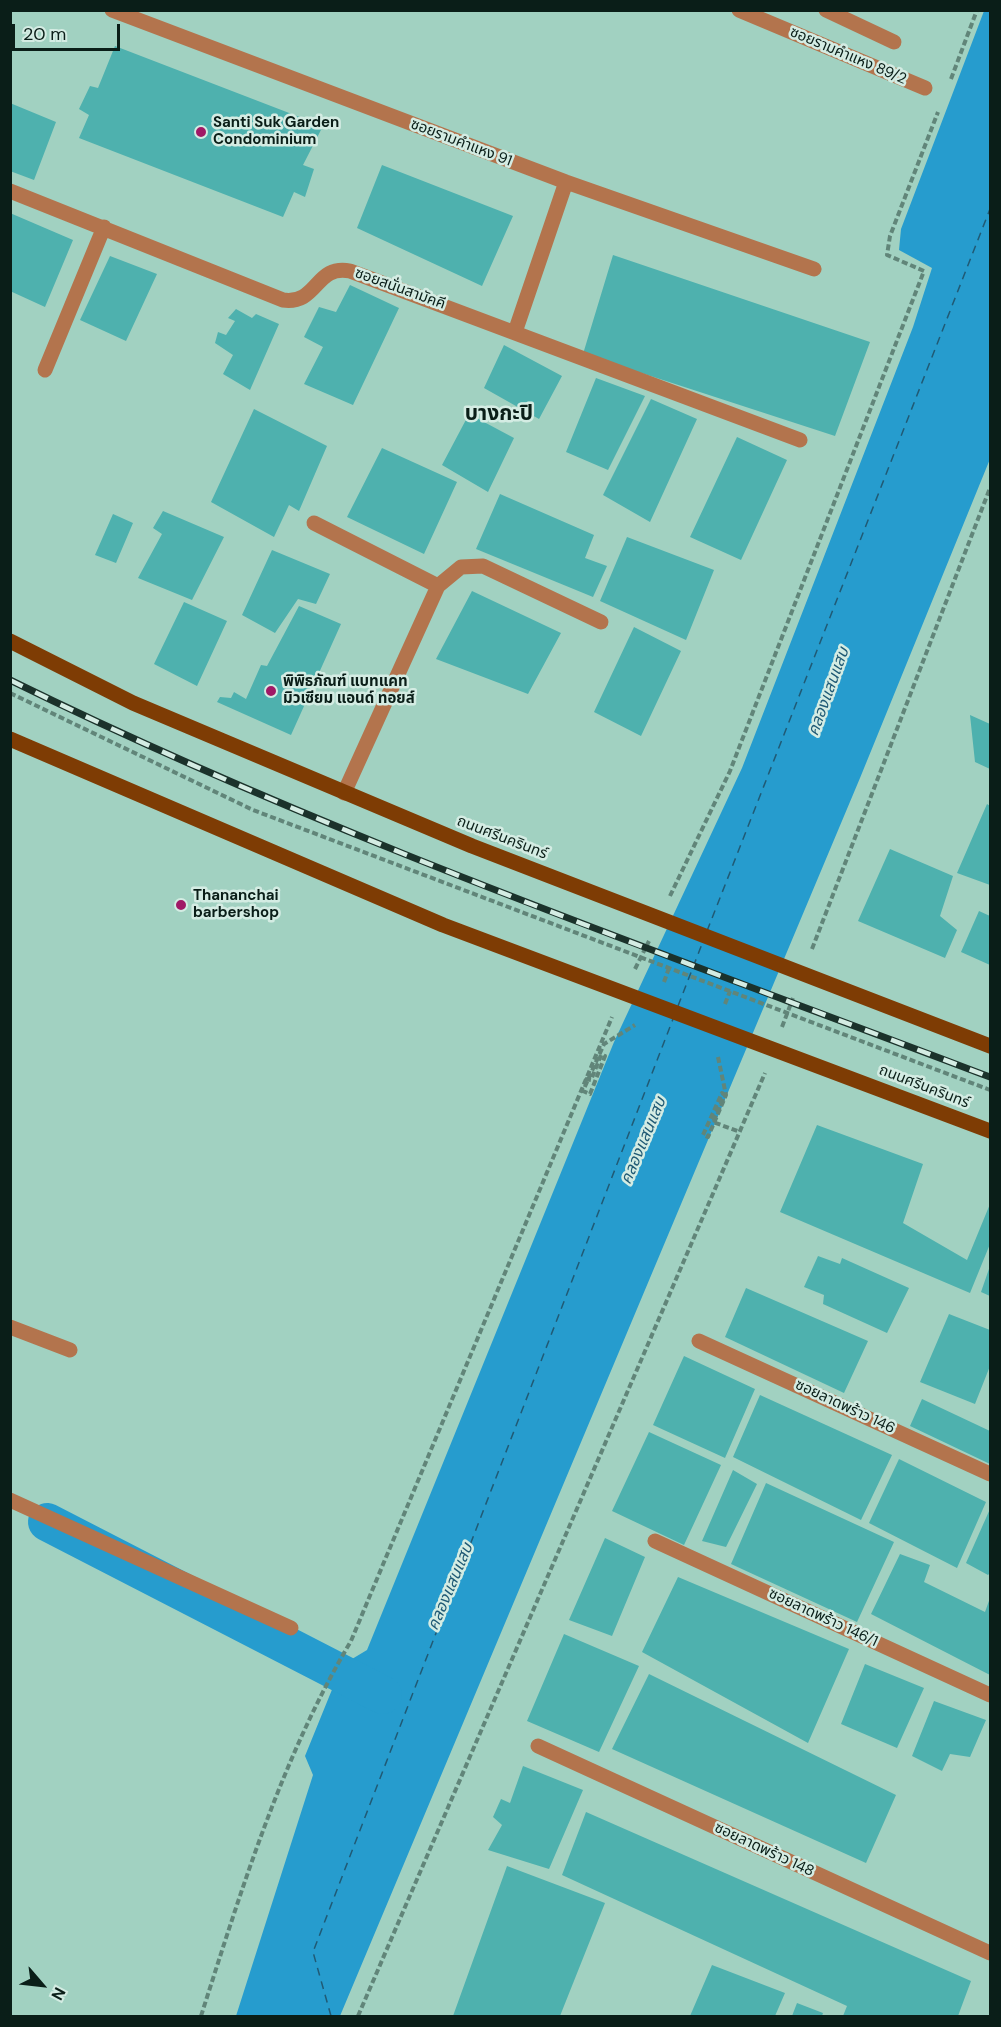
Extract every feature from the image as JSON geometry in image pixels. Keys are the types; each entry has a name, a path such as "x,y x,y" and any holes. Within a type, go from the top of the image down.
{"main road":[{"name":"ถนนศรีนครินทร์","path":"10,641 133,703 472,846 984,1043"},
{"name":"ถนนศรีนครินทร์","path":"10,739 442,925 990,1131"}],"street":[{"name":"ซอยรามคำแหง 91","path":"112,10 566,182 814,269"},
{"name":"ซอยรามคำแหง 89/2","path":"739,10 925,88"},
{"path":"826,10 894,42"},
{"path":"515,332 566,182"},
{"name":"ซอยสนั่นสามัคคี","path":"10,190 283,300 295,302 304,299 326,274 339,268 366,276 800,440"},
{"path":"45,370 104,227"},
{"path":"314,523 438,586"},
{"path":"344,793 438,586 461,567 483,566 601,622"},
{"path":"10,1327 70,1350"},
{"name":"ซอยลาดพร้าว 146","path":"699,1341 990,1474"},
{"path":"10,1500 291,1628"},
{"name":"ซอยลาดพร้าว 146/1","path":"655,1541 990,1695"},
{"name":"ซอยลาดพร้าว 148","path":"538,1746 990,1953"}],"path":[{"path":"948,86 977,10"},
{"path":"668,901 730,771 924,270 887,255 890,236 940,107"},
{"path":"808,960 990,488"},
{"path":"10,693 253,810 990,1090"},
{"path":"632,976 652,933"},
{"path":"779,1035 795,992"},
{"path":"201,2016 242,1892 299,1737 351,1641 616,1009"},
{"path":"585,1079 591,1080 601,1055 605,1056 590,1094 583,1091 604,1044"},
{"path":"358,2016 767,1068"},
{"path":"726,1095 708,1137 703,1135 722,1093 725,1095 713,1122 740,1132"}],"water":[{"name":"คลองแสนแสบ","path":"984,11 990,11 990,459 860,778 340,2016 236,2016 313,1775 305,1756 342,1665 367,1650 614,1042 742,768 913,327 932,268 899,250 901,229"}],"building":[{"name":"Santi Suk Garden Condominium","path":"115,46 323,126 303,165 314,169 305,197 294,192 283,217 79,138 89,115 79,109 90,86 98,88"},
{"path":"10,103 56,122 34,180 10,171"},
{"path":"382,165 513,216 482,286 357,228"},
{"path":"10,213 73,240 45,307 10,291"},
{"path":"613,255 870,342 835,436 583,354"},
{"path":"110,256 157,274 126,341 80,320"},
{"path":"350,285 399,308 353,405 304,384 323,347 304,337 319,307 336,312"},
{"path":"236,309 252,318 256,314 279,324 250,390 223,374 233,355 215,343 218,332 226,335 235,321 228,318"},
{"path":"504,345 562,376 539,419 484,388"},
{"path":"596,378 645,396 608,470 566,452"},
{"path":"651,399 697,419 650,522 603,495"},
{"path":"254,409 327,446 299,511 289,505 274,537 211,502"},
{"path":"469,414 514,438 488,492 442,465"},
{"path":"737,437 787,460 741,560 690,537"},
{"path":"382,448 457,482 424,554 347,517"},
{"path":"500,494 594,535 585,558 607,566 593,597 476,549"},
{"path":"163,511 224,537 192,600 138,578 162,534 153,528"},
{"path":"113,514 133,523 116,563 95,555"},
{"path":"627,537 714,570 686,640 600,601"},
{"path":"272,550 330,574 316,604 298,599 275,633 242,615"},
{"path":"472,591 561,633 528,694 436,659"},
{"path":"184,602 227,621 197,686 154,664"},
{"path":"299,606 341,624 291,735 217,702 220,697 231,698 234,692 246,699 261,665 267,666"},
{"path":"634,627 681,651 641,736 594,712"},
{"path":"970,715 990,724 990,769 975,762"},
{"path":"987,804 990,806 990,885 957,873"},
{"path":"890,849 953,876 940,916 957,930 945,958 858,921"},
{"path":"979,911 990,916 990,965 961,952"},
{"path":"817,1125 923,1164 903,1223 967,1260 990,1204 990,1244 970,1293 780,1212"},
{"path":"818,1256 840,1264 842,1258 909,1288 887,1333 823,1304 824,1295 804,1287"},
{"path":"990,1266 990,1296 981,1292"},
{"path":"746,1288 868,1341 844,1393 725,1337"},
{"path":"949,1314 990,1330 990,1366 975,1404 920,1382"},
{"path":"684,1356 755,1389 725,1458 653,1425"},
{"path":"760,1395 892,1455 861,1520 733,1457"},
{"path":"922,1399 990,1431 990,1464 910,1426"},
{"path":"649,1432 721,1465 684,1545 612,1511"},
{"path":"899,1459 986,1502 957,1568 869,1523"},
{"path":"733,1470 757,1484 726,1547 702,1541"},
{"path":"766,1483 894,1542 857,1622 731,1564"},
{"path":"990,1509 990,1573 988,1575 966,1563"},
{"path":"605,1538 645,1557 612,1636 569,1620"},
{"path":"900,1554 930,1565 924,1582 985,1612 990,1598 990,1675 871,1614"},
{"path":"678,1577 849,1649 808,1743 642,1652"},
{"path":"564,1634 639,1666 599,1752 527,1721"},
{"path":"865,1664 924,1688 897,1748 841,1724"},
{"path":"649,1674 896,1795 866,1863 612,1749"},
{"path":"934,1701 986,1720 970,1757 950,1754 942,1771 912,1756"},
{"path":"523,1766 583,1790 549,1869 488,1850 502,1825 493,1817 501,1799 510,1803"},
{"path":"586,1812 971,1981 958,2016 843,2016 847,2006 562,1875"},
{"path":"507,1866 605,1903 560,2016 453,2016"},
{"path":"712,1965 785,1993 775,2016 690,2016"},
{"path":"797,2003 823,2013 822,2016 792,2016"}],"waterway":[{"path":"47,1522 383,1695"}],"ferry route":[{"path":"707,931 990,209"},
{"path":"678,1006 702,944"},
{"path":"331,2016 313,1952 673,1019"}],"railway":[{"path":"10,680 130,737 373,841 619,938 990,1077"}],"place":[{"name":"Santi Suk Garden Condominium","path":"201,132"},
{"name":"พิพิธภัณฑ์ แบทแคท มิวเซียม แอนด์ ทอยส์","path":"271,691"},
{"name":"Thananchai barbershop","path":"181,905"}],"district":[{"name":"บางกะปิ","path":"499,414"}]}
